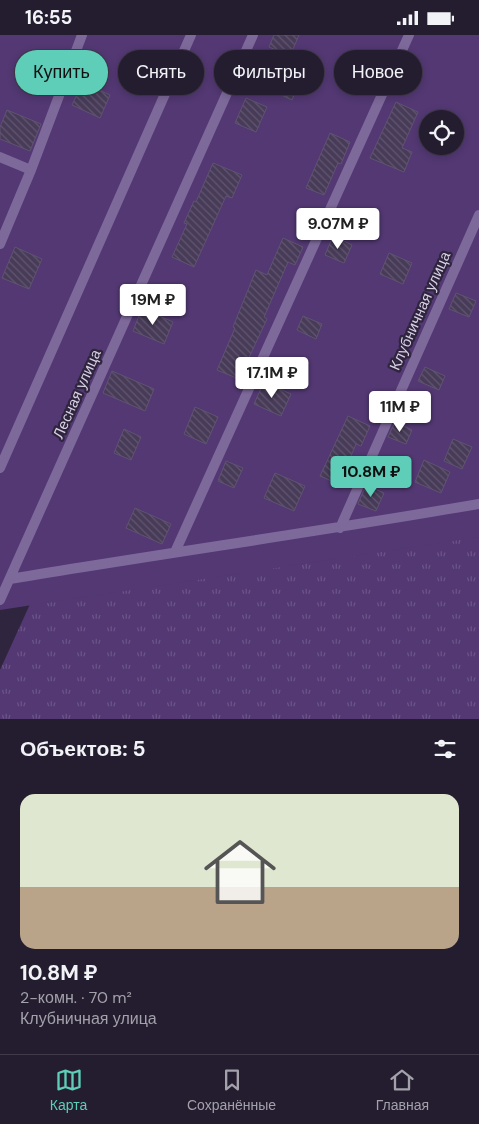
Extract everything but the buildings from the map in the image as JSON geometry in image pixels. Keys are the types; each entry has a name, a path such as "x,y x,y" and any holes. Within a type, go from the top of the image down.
{"street":[{"path":"0,244 31,170 82,35"},
{"path":"0,468 191,35"},
{"name":"Лесная улица","path":"0,600 253,35"},
{"path":"176,552 409,35"},
{"path":"0,157 31,170"},
{"name":"Клубничная улица","path":"340,528 479,215"},
{"path":"10,579 340,528 479,504"}],"green space":[{"path":"0,35 479,35 479,537 0,610"},
{"path":"479,527 479,719 0,719 0,670 36,591"}]}
